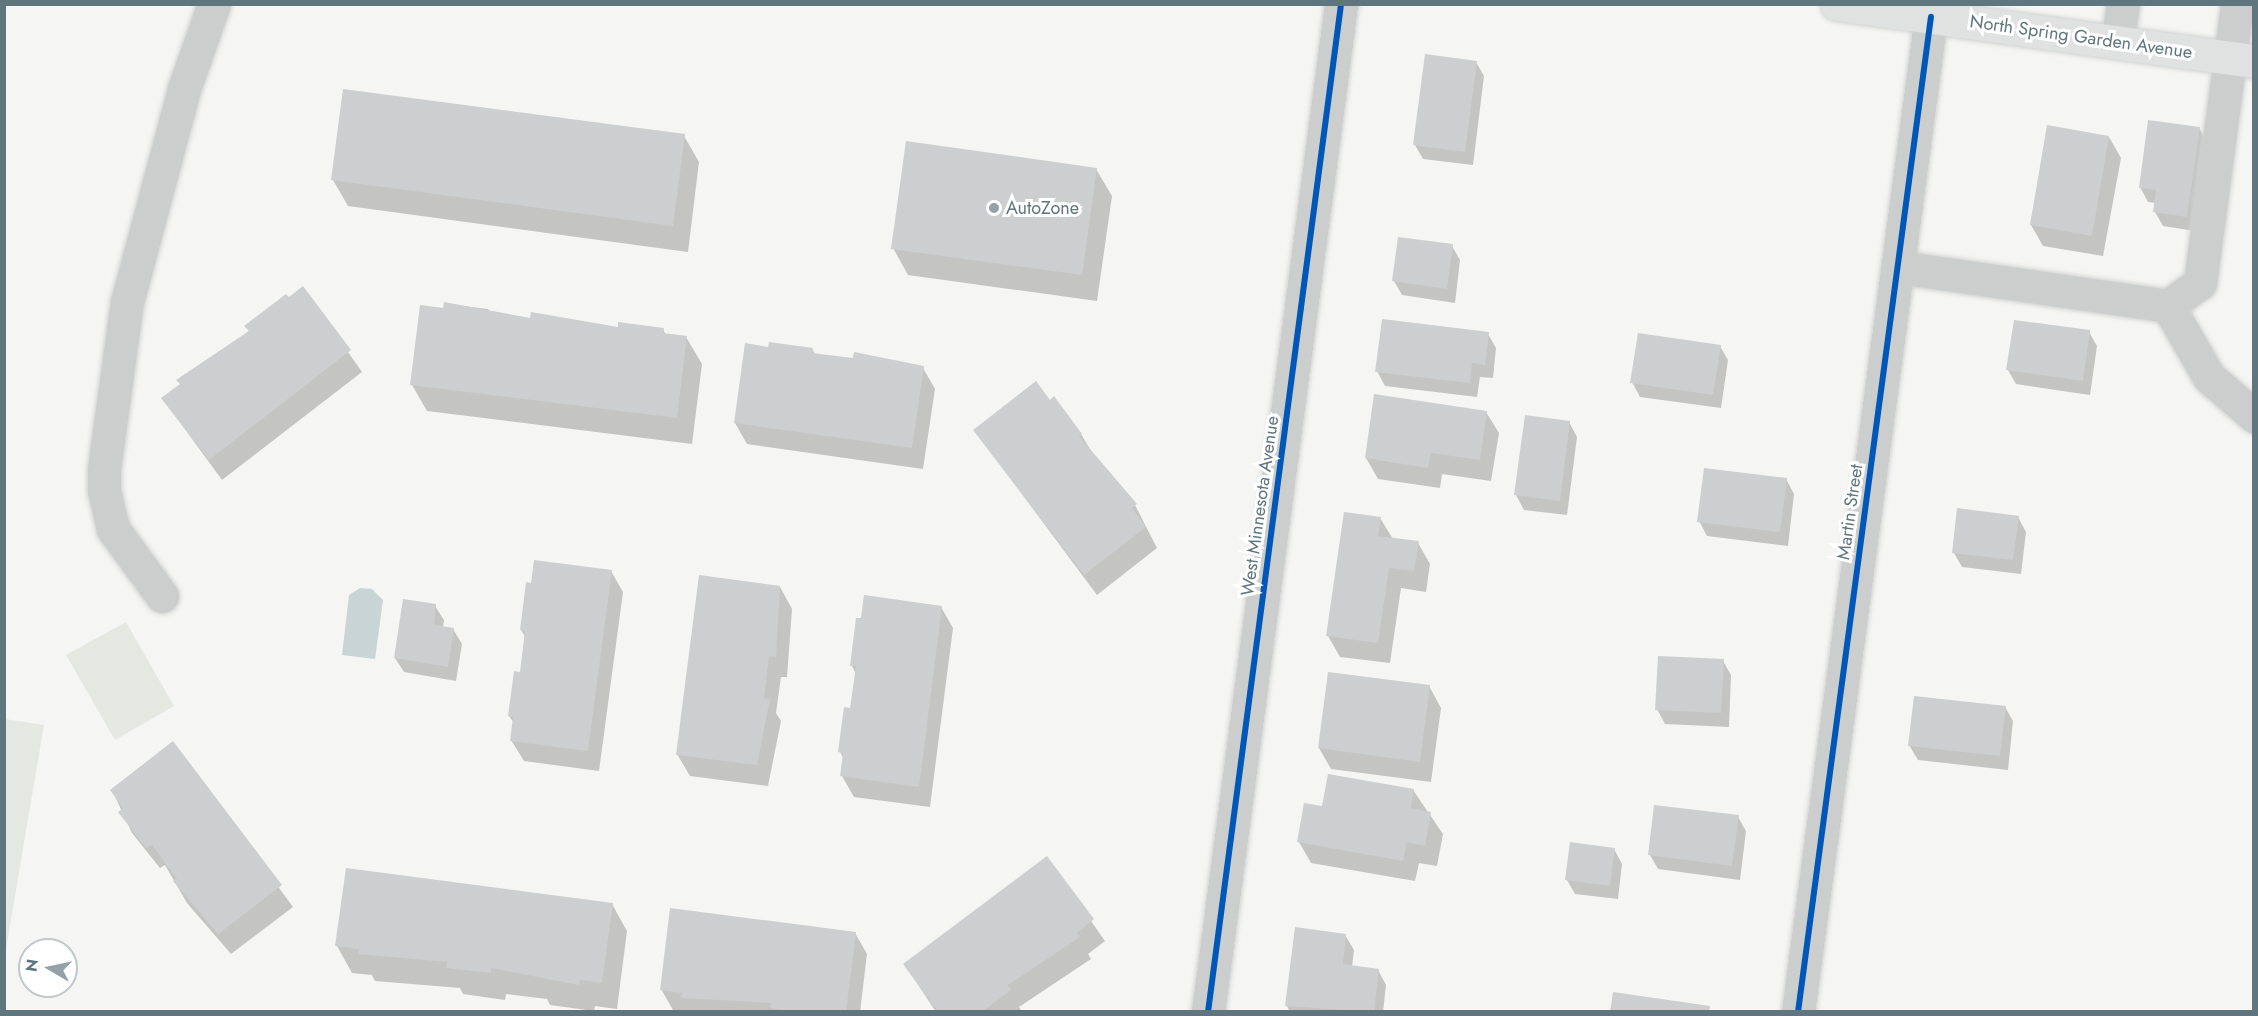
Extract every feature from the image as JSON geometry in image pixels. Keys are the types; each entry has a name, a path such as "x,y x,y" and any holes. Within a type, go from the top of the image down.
{"highway":[{"name":"North Spring Garden Avenue","path":"1837,4 2241,59"}],"street":[{"path":"162,596 113,529 104,491 104,470 127,302 184,89 214,4"},
{"name":"West Minnesota Avenue","path":"1208,1011 1341,4"},
{"path":"2117,42 2123,4"},
{"path":"1898,267 2168,306 2200,283 2213,179 2241,59 2237,4"},
{"name":"Martin Street","path":"1798,1011 1931,17"},
{"path":"2168,306 2209,377 2253,416"}],"shaded area":[{"path":"360,588 372,589 383,600 375,659 342,655 349,595"},
{"path":"126,622 174,706 115,740 66,655"},
{"path":"4,719 44,725 5,955"}],"building":[{"path":"1425,54 1477,61 1465,152 1413,145"},
{"path":"343,89 685,134 673,226 331,180"},
{"path":"2148,120 2200,127 2187,217 2153,212 2156,190 2139,188"},
{"path":"2047,125 2109,136 2092,236 2030,225"},
{"name":"AutoZone","path":"906,141 1097,168 1082,275 891,249"},
{"path":"1398,237 1453,244 1447,289 1392,281"},
{"path":"303,286 351,350 209,460 161,398 180,384 176,380 249,331 244,326 286,294 289,297"},
{"path":"444,302 530,318 531,312 618,327 618,322 664,328 663,333 687,336 677,418 410,385 420,305 443,308"},
{"path":"1382,319 1489,332 1485,365 1472,363 1470,383 1375,372"},
{"path":"2014,320 2090,330 2083,381 2006,370"},
{"path":"1638,333 1721,345 1713,395 1630,383"},
{"path":"769,342 813,348 812,353 853,358 854,352 924,366 912,448 734,423 745,343 768,347"},
{"path":"1036,381 1050,400 1054,396 1082,434 1079,436 1137,504 1132,508 1146,527 1084,575 973,430"},
{"path":"1374,394 1487,411 1480,460 1431,453 1428,468 1365,458"},
{"path":"1525,415 1570,421 1560,501 1514,495"},
{"path":"1704,468 1787,478 1780,532 1697,522"},
{"path":"1957,508 2019,516 2013,560 1952,553"},
{"path":"1344,512 1381,517 1378,536 1419,541 1414,571 1389,568 1378,643 1326,636"},
{"path":"534,560 612,570 588,751 510,741 513,717 508,716 514,671 520,672 525,631 520,630 526,582 531,583"},
{"path":"699,575 780,586 776,657 769,656 764,698 770,699 757,765 676,755"},
{"path":"864,595 942,606 919,787 840,776 843,753 838,752 844,707 850,708 856,666 850,666 856,618 861,618"},
{"path":"403,599 436,604 434,625 454,628 448,667 394,658"},
{"path":"1658,656 1724,659 1721,713 1655,710"},
{"path":"1328,672 1430,685 1420,762 1318,748"},
{"path":"1914,696 2006,706 2000,756 1908,746"},
{"path":"173,741 282,885 218,934 173,881 177,879 152,845 146,848 118,812 123,808 110,790"},
{"path":"1328,774 1414,789 1411,808 1431,812 1425,846 1407,842 1403,861 1297,842 1304,803 1322,806"},
{"path":"1654,805 1739,815 1732,866 1648,855"},
{"path":"1570,842 1615,848 1610,886 1565,880"},
{"path":"1047,856 1094,919 1077,933 1080,937 1008,985 1011,990 982,1012 938,1012 903,964"},
{"path":"346,868 613,903 602,983 580,980 579,985 491,968 491,973 446,968 447,962 358,954 359,949 335,946"},
{"path":"670,908 856,932 846,1012 797,1012 770,1008 771,1003 681,998 682,993 660,990"},
{"path":"1295,927 1346,934 1343,964 1379,969 1374,1012 1285,1006"},
{"path":"1613,992 1710,1006 1709,1012 1610,1012"}],"cycle path":[{"path":"1208,1012 1341,4"},
{"path":"1798,1012 1931,17"}],"place":[{"name":"AutoZone","path":"994,208"}]}
